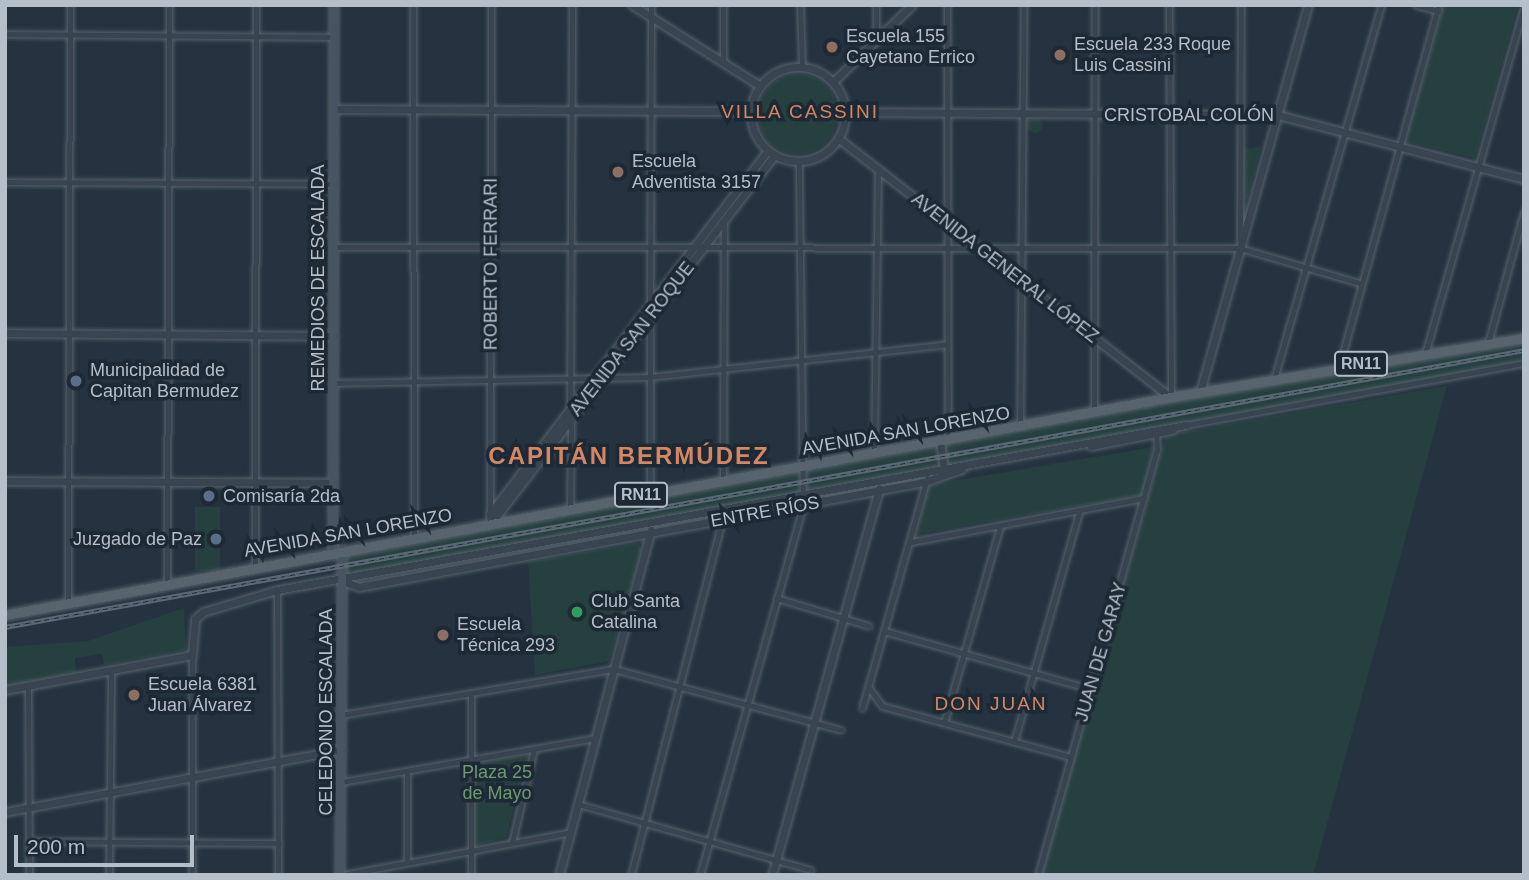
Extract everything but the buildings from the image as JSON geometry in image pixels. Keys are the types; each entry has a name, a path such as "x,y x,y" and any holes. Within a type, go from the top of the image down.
{"main road":[{"name":"REMEDIOS DE ESCALADA","path":"334,5 333,482 338,551"},
{"name":"AVENIDA SAN LORENZO","path":"5,615 414,537 491,519 570,508 1339,367 1524,338"},
{"name":"CELEDONIO ESCALADA","path":"338,551 342,581 341,875"}],"street":[{"path":"68,602 70,5"},
{"path":"167,583 169,5"},
{"path":"255,566 256,5"},
{"path":"413,5 414,537"},
{"name":"ROBERTO FERRARI","path":"491,5 491,519"},
{"path":"570,508 572,5"},
{"path":"632,5 760,86"},
{"path":"650,493 651,5"},
{"path":"723,5 723,63"},
{"path":"800,5 802,66"},
{"path":"876,5 876,40"},
{"path":"834,81 912,5"},
{"path":"944,472 947,344 947,5"},
{"path":"1020,426 1019,248 1024,5"},
{"path":"1094,412 1095,5"},
{"path":"1169,5 1171,397"},
{"path":"1240,248 1241,5"},
{"path":"1200,393 1308,5"},
{"path":"1274,380 1381,5"},
{"path":"1339,367 1359,283 1438,8 1416,5"},
{"path":"1425,354 1476,167 1524,6"},
{"path":"5,34 256,33 334,37"},
{"path":"802,66 834,81 846,112 839,139 818,157 799,161 771,154 750,111 760,86 772,74 802,66"},
{"path":"335,109 750,111"},
{"name":"CRISTOBAL COLÓN","path":"846,112 1278,115 1524,179"},
{"name":"AVENIDA GENERAL LÓPEZ","path":"839,139 1019,282 1171,397"},
{"name":"AVENIDA SAN ROQUE","path":"598,377 650,316 724,208 771,154"},
{"name":"AVENIDA SAN ROQUE","path":"491,519 650,304 724,219 771,154"},
{"path":"701,875 803,505 800,466 799,161"},
{"path":"874,453 878,170"},
{"path":"5,182 335,184"},
{"path":"723,480 724,208"},
{"path":"1487,345 1524,212"},
{"path":"334,247 1240,248 1359,283"},
{"path":"5,333 334,336"},
{"path":"334,383 650,377 947,344"},
{"name":"ENTRE RÍOS","path":"342,581 359,587 652,533 879,491 944,472 1524,363"},
{"name":"JUAN DE GARAY","path":"1038,875 1144,498 1156,431"},
{"path":"862,708 911,542 927,477"},
{"name":"ENTRE RÍOS","path":"192,655 195,619 277,590 342,581 453,558 879,481 927,477"},
{"path":"5,481 333,482"},
{"path":"772,875 879,491 879,481"},
{"path":"911,542 1144,498"},
{"path":"631,875 727,519 725,509"},
{"path":"1014,742 1079,512"},
{"path":"559,875 652,533 651,523"},
{"path":"944,723 1000,527"},
{"path":"532,544 534,554"},
{"path":"453,558 455,569"},
{"path":"277,590 278,875"},
{"path":"777,598 869,626"},
{"path":"884,631 1090,689"},
{"path":"5,690 192,655 192,875"},
{"path":"341,715 614,669 841,730"},
{"path":"109,875 111,670"},
{"path":"29,685 29,875"},
{"path":"869,685 882,706 1071,757"},
{"path":"471,693 471,875"},
{"path":"341,782 596,738"},
{"path":"512,843 534,748"},
{"path":"5,812 341,750"},
{"path":"407,771 407,863"},
{"path":"578,804 811,870"},
{"path":"341,875 571,832"},
{"path":"29,841 279,844"}],"green space":[{"path":"1444,5 1518,5 1475,158 1405,141"},
{"path":"798,74 813,77 826,86 835,99 838,114 835,129 826,142 813,151 798,154 783,151 770,142 761,129 758,114 761,99 770,86 783,77"},
{"path":"1032,117 1038,117 1043,125 1041,131 1032,133 1027,128 1027,122"},
{"path":"1261,147 1248,198 1245,199 1242,149"},
{"path":"1524,338 1524,363 342,581 342,550"},
{"path":"1447,386 1313,875 1041,875 1166,435"},
{"path":"565,432 564,459 541,460"},
{"path":"1153,447 1142,495 917,534 927,489 935,484"},
{"path":"195,507 220,507 220,571 195,571"},
{"name":"Club Santa Catalina","path":"638,543 642,549 609,661 535,675 528,562"},
{"path":"184,608 186,650 104,665 102,654 75,658 76,673 5,686 5,647 88,641"},
{"name":"Plaza 25 de Mayo","path":"527,755 506,837 475,846 474,763"}],"railway":[{"path":"5,627 1524,350"}],"place":[{"name":"Escuela 155 Cayetano Errico","path":"832,47"},
{"name":"Escuela 233 Roque Luis Cassini","path":"1060,55"},
{"name":"Escuela Adventista 3157","path":"618,172"},
{"name":"Municipalidad de Capitan Bermudez","path":"76,381"},
{"name":"Comisaría 2da","path":"209,496"},
{"name":"Juzgado de Paz","path":"216,539"},
{"name":"Club Santa Catalina","path":"577,612"},
{"name":"Escuela Técnica 293","path":"443,635"},
{"name":"Escuela 6381 Juan Álvarez","path":"134,695"}],"district":[{"name":"VILLA CASSINI","path":"800,112"},
{"name":"CAPITÁN BERMÚDEZ","path":"629,456"},
{"name":"DON JUAN","path":"991,704"}]}
